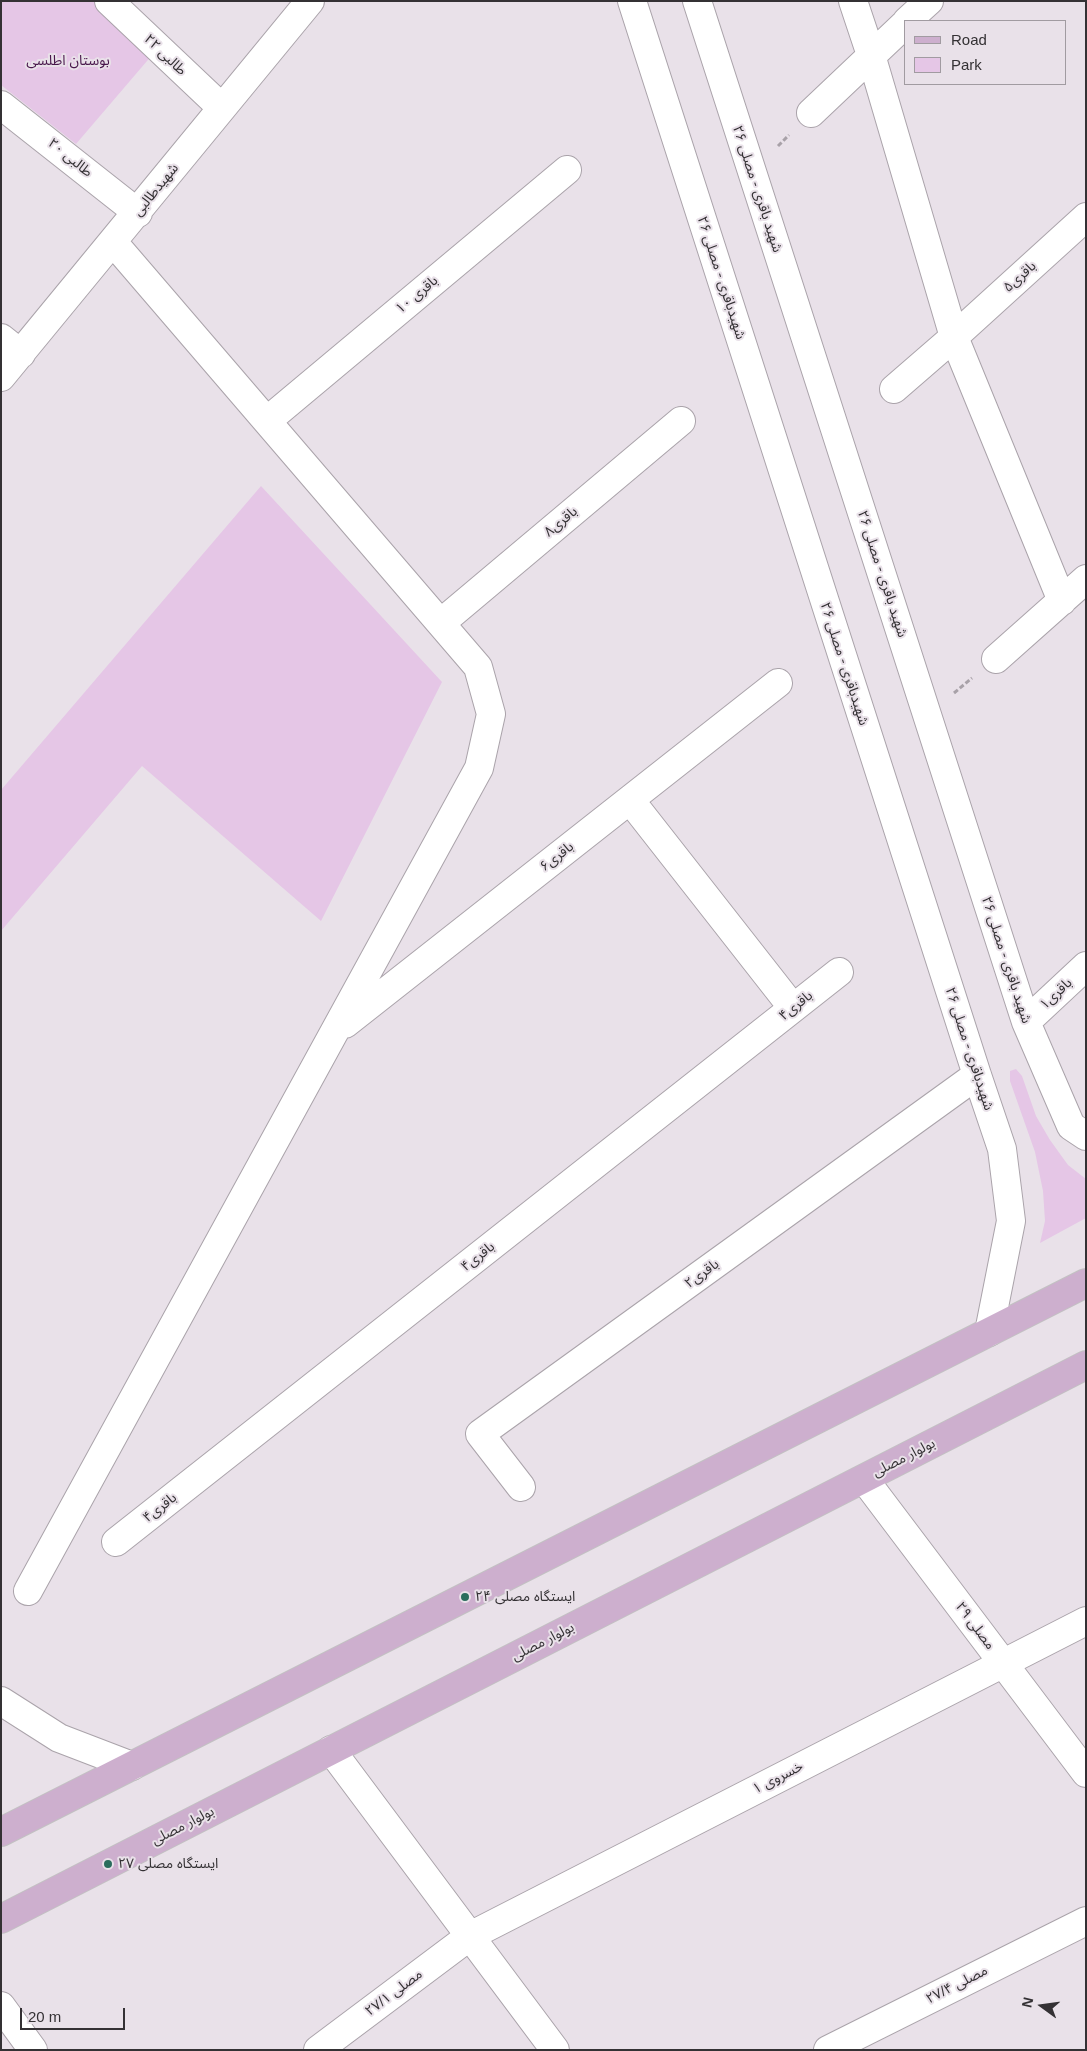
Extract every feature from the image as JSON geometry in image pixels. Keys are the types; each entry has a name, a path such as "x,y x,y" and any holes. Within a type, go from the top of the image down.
{"main road":[{"path":"1,1832 1086,1283"},
{"name":"بولوار مصلی","path":"1,1919 1086,1365"}],"street":[{"name":"طالبی ۲۲","path":"109,1 222,108"},
{"name":"شهیدطالبی","path":"1,377 11,346 114,242 310,1"},
{"name":"شهیدباقری - مصلی ۲۶","path":"632,1 1002,1149 1011,1221 989,1332"},
{"name":"شهید باقری - مصلی ۲۶","path":"697,1 1026,1022 1071,1126 1086,1136"},
{"path":"853,1 871,55 954,337 1062,602"},
{"path":"909,20 929,1"},
{"path":"811,113 904,25"},
{"name":"طالبی ۲۰","path":"1,105 138,213"},
{"name":"باقری ۱۰","path":"268,420 567,170"},
{"name":"باقری۵","path":"894,389 1086,218"},
{"path":"28,1591 479,768 491,714 478,667 442,622 114,242"},
{"name":"باقری۸","path":"442,622 681,421"},
{"path":"996,659 1086,579"},
{"name":"باقری۶","path":"336,1031 778,682"},
{"path":"630,800 793,1008"},
{"name":"باقری۱","path":"1026,1022 1086,966"},
{"name":"باقری۴","path":"116,1542 839,972"},
{"name":"باقری۲","path":"521,1487 480,1434 977,1076"},
{"name":"مصلی ۲۹","path":"864,1479 1086,1773"},
{"name":"خسروی ۱","path":"470,1936 1086,1620"},
{"path":"1,1700 59,1738 132,1766"},
{"path":"331,1750 556,2050"},
{"name":"مصلی ۲۷/۴","path":"828,2050 1086,1921"},
{"name":"مصلی ۲۷/۱","path":"318,2050 470,1936"},
{"path":"1,2006 34,2050"}],"path":[{"path":"752,171 811,113"},
{"path":"927,715 996,659"}],"green space":[{"name":"بوستان اطلسی","path":"1,1 98,1 153,54 76,144 1,85"},
{"path":"261,486 442,682 321,921 142,766 1,931 1,790"},
{"path":"1016,1069 1022,1076 1036,1116 1050,1140 1068,1165 1086,1179 1086,1218 1040,1243 1045,1221 1043,1191 1035,1152 1010,1081 1010,1071"}],"place":[{"name":"ایستگاه مصلی ۲۴","path":"465,1597"},
{"name":"ایستگاه مصلی ۲۷","path":"108,1864"}]}
